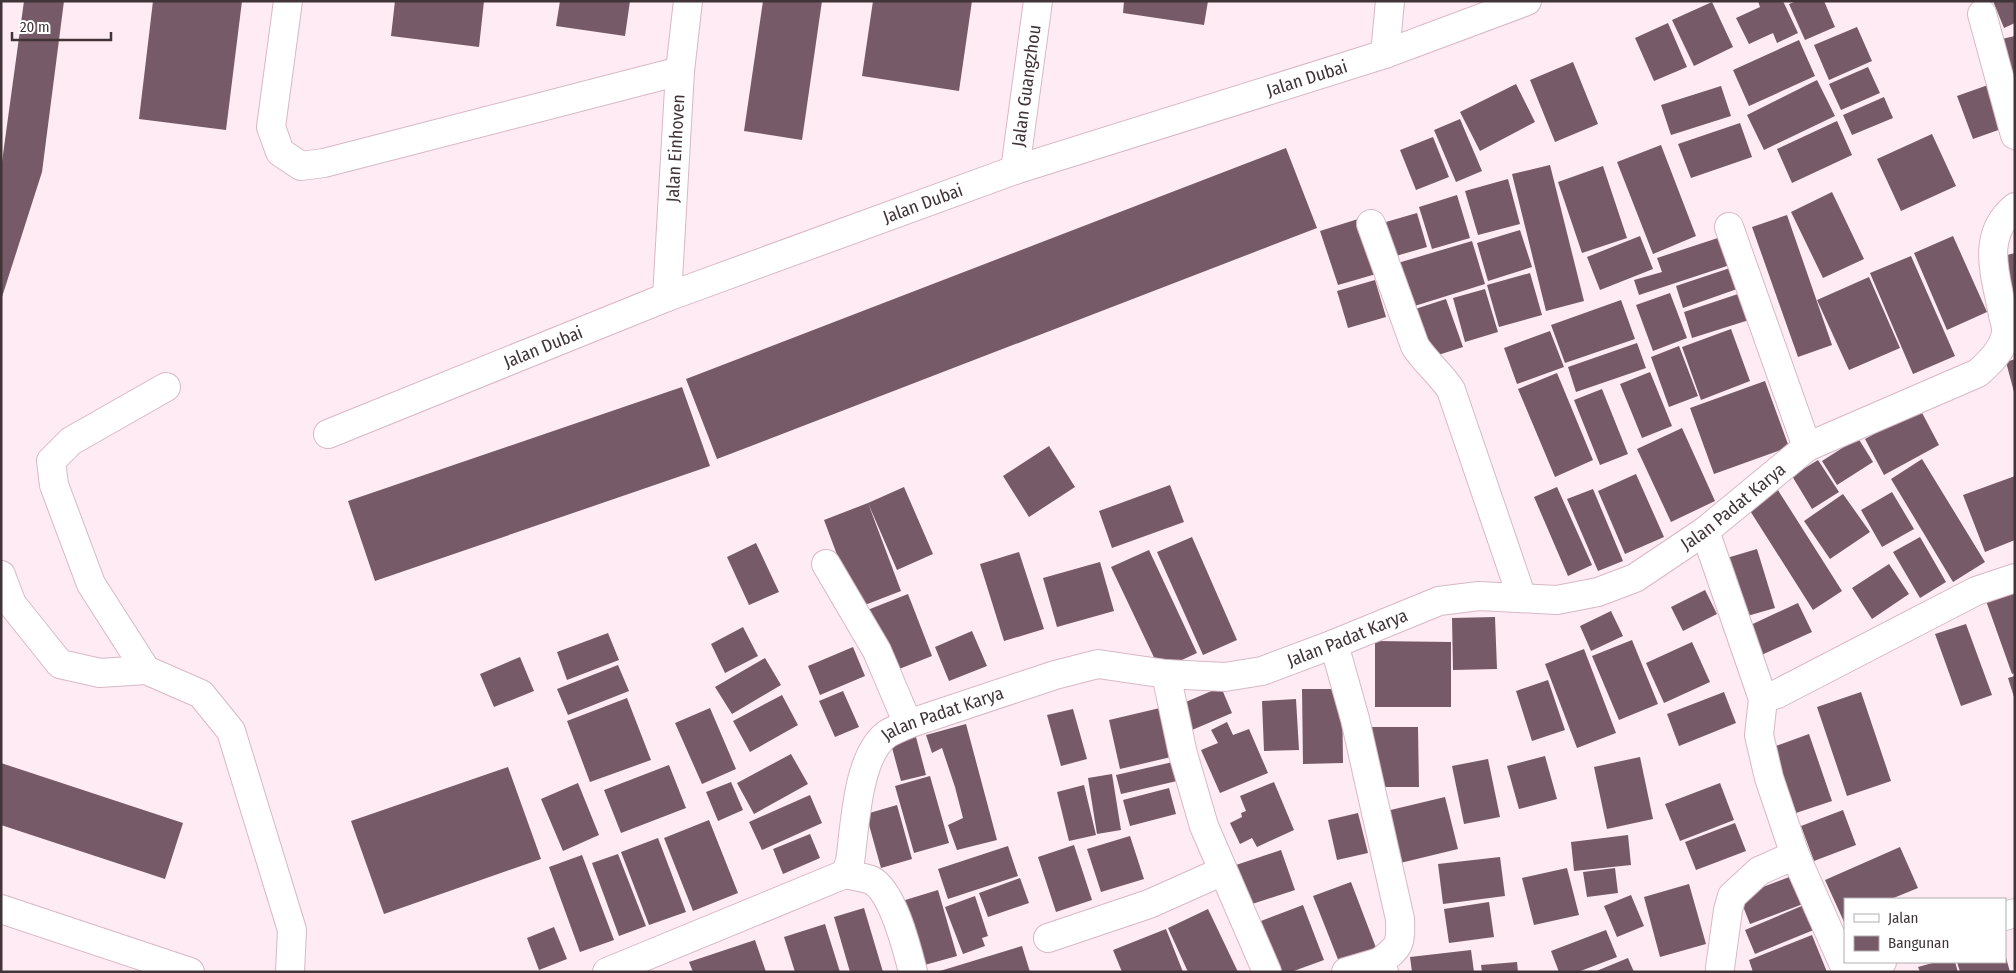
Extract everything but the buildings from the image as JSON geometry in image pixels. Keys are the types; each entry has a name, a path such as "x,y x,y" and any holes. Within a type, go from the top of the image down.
{"street":[{"path":"288,1 271,127 280,152 301,166 324,163 680,72"},
{"name":"Jalan Einhoven","path":"667,297 680,72 688,1"},
{"name":"Jalan Guangzhou","path":"1015,170 1038,1"},
{"path":"1385,54 1390,1"},
{"name":"Jalan Dubai","path":"328,434 667,297 1015,170 1385,54 1527,1"},
{"path":"1982,14 2015,135"},
{"name":"Jalan Padat Karya","path":"844,874 850,862 863,773 871,753 887,734 908,724 1056,674 1098,664 1166,674 1225,677 1262,671 1439,601 1480,596 1557,600 1598,592 1635,578 1705,531 1808,447 1978,373 1997,356 2006,332 1993,262 1994,236 2006,214 2015,207"},
{"path":"1371,224 1415,346 1451,390 1522,598"},
{"path":"1730,227 1808,447"},
{"path":"146,670 91,584 54,485 51,461 71,441 166,387"},
{"path":"1705,531 1763,699 1759,735 1769,778 1795,855 1846,972"},
{"path":"826,564 877,651 908,724"},
{"path":"1,575 12,604 60,664 100,673 146,670 201,694 231,731 292,930 290,972"},
{"path":"1763,699 1777,694 1976,592 2015,578"},
{"path":"1334,644 1355,718 1400,918 1401,936 1396,948 1382,967 1346,972"},
{"path":"1166,674 1183,754 1204,826 1266,972"},
{"path":"1714,971 1732,896 1758,871 1795,855"},
{"path":"1048,938 1149,904 1223,871"},
{"path":"607,972 844,874 872,880 881,888 895,912 914,972"},
{"path":"1,909 190,972"},
{"path":"1860,972 1880,963"}]}
